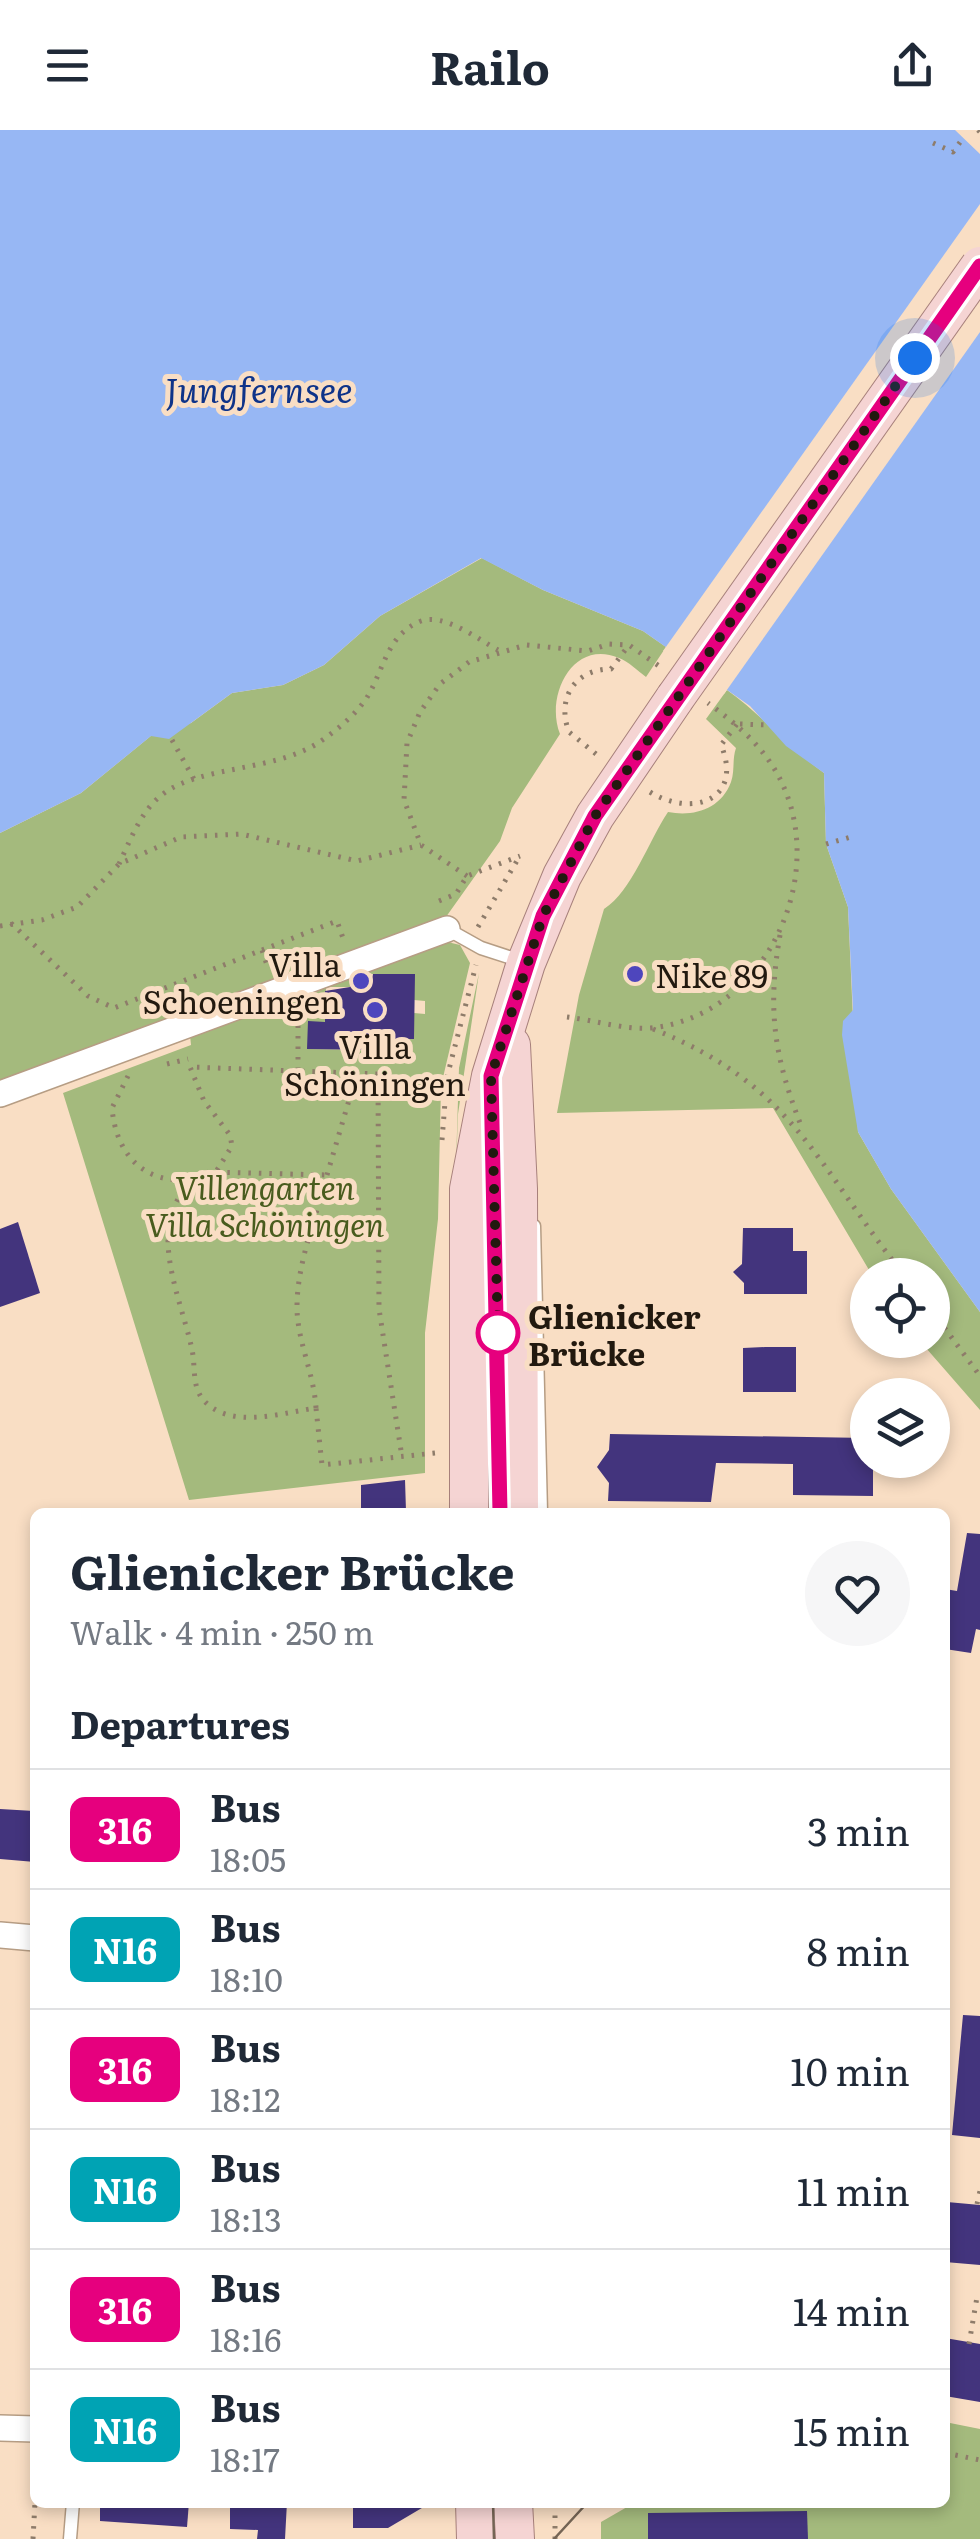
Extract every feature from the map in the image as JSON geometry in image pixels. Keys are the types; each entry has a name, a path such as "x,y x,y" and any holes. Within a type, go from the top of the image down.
{"main road":[{"path":"468,1508 469,1190 491,1076 526,963 562,876 622,775 980,266"},
{"path":"511,1010 518,1170 519,1508"},
{"path":"475,2508 476,2539"},
{"path":"513,2508 515,2539"}],"street":[{"path":"0,1094 276,991 347,950 447,929"},
{"path":"0,1936 30,1938"},
{"path":"0,2428 30,2430"}],"lane":[{"path":"447,929 481,948 526,963"},
{"path":"491,1076 500,1508"},
{"path":"518,1170 537,1237 541,1508"},
{"path":"70,2539 72,2508"}],"path":[{"path":"933,144 953,152 963,138"},
{"path":"0,926 42,920 78,906 119,864 146,812 163,793 288,757 318,743 364,701 386,652 405,629 426,619 454,626 498,650"},
{"path":"468,876 421,845 404,800 407,743 420,712 440,684 469,662 498,650 526,645 588,651 609,644 629,644 680,689 736,724 772,763 795,824 795,891 781,932 771,988 773,1033 782,1079 804,1135"},
{"path":"629,644 611,669 594,670 576,680 565,700 570,732 622,775 682,807 708,800 722,785 726,765 721,746 736,724"},
{"path":"736,724 767,725"},
{"path":"172,740 195,781"},
{"path":"119,864 181,838 212,835 270,838 324,856 357,861 421,845"},
{"path":"826,844 852,837"},
{"path":"424,907 456,894 468,876 520,856 476,930 481,948"},
{"path":"11,923 88,996 114,1008 336,921 347,950"},
{"path":"347,950 359,932"},
{"path":"650,1028 691,1017 726,997 758,968 781,932"},
{"path":"262,950 276,991"},
{"path":"298,1016 298,1071"},
{"path":"568,1017 650,1028 702,1048 743,1076 804,1135 892,1258"},
{"path":"158,1066 188,1059"},
{"path":"217,1170 232,1146 230,1135 204,1102 190,1068 378,1074 379,1309 402,1457 322,1466 314,1374 300,1332 297,1306 303,1262 356,1074"},
{"path":"144,1070 130,1074 112,1108 118,1138 137,1168 166,1180 194,1179 217,1170 326,1176"},
{"path":"194,1179 173,1213 167,1234 170,1276 191,1341 193,1382 198,1394 216,1410 233,1416 316,1408"},
{"path":"950,1335 980,1376"},
{"path":"977,2204 980,2191"},
{"path":"969,2344 977,2297"},
{"path":"950,2454 980,2460"},
{"path":"32,2539 35,2508"},
{"path":"555,2508 555,2539"}],"green space":[{"name":"Villengarten Villa Schöningen","path":"482,558 543,590 643,631 666,647 646,677 622,659 602,654 588,656 566,675 556,704 560,734 512,808 500,841 431,938 460,945 470,963 441,1086 438,1219 425,1333 425,1473 189,1500 63,1093 191,1045 190,1035 0,1102 0,833 81,793 152,735 191,723 232,693 283,685 324,665 380,616","holes":["356,966 372,974 414,974 414,1000 425,1001 425,1014 414,1013 414,1039 374,1039 373,1050 308,1049 308,1022 325,1022 326,987 350,987 351,981 357,981"]},
{"path":"727,690 824,773 826,844 848,907 858,1132 891,1189 941,1258 862,1258 773,1108 557,1113 579,995 604,909 631,878 668,812 706,809 721,799 731,782 736,748 706,719"},
{"path":"479,973 458,1114 455,1196 459,1068"},
{"path":"950,1271 980,1312 980,1410 935,1358 950,1358"},
{"path":"950,2423 980,2429 980,2539 601,2539 601,2522 625,2508 950,2508"}],"water":[{"name":"Jungfernsee","path":"0,130 955,130 980,154 980,1312 950,1271 950,1258 941,1258 891,1189 858,1132 842,1035 843,1021 853,1010 848,907 826,844 824,773 786,746 750,706 643,631 543,590 481,558 380,616 324,665 283,685 232,693 169,739 151,736 81,793 0,833"}],"pier":[{"path":"980,204 980,332 724,694 663,651"}],"building":[{"name":"Villa Schöningen","path":"373,974 415,974 414,1039 374,1039 374,1050 307,1049 308,1021 325,1022 325,991 350,987 353,981 372,981"},
{"path":"18,1222 40,1293 0,1307 0,1229"},
{"path":"743,1228 793,1228 793,1251 807,1251 807,1294 744,1294 744,1283 733,1272 742,1264"},
{"path":"796,1347 796,1392 743,1392 743,1348"},
{"path":"610,1434 850,1438 850,1478 873,1478 873,1496 793,1495 793,1464 716,1463 711,1502 608,1501 609,1483 597,1467 609,1450"},
{"path":"405,1480 406,1508 361,1508 361,1485"},
{"path":"967,1533 980,1534 980,1630 976,1629 971,1653 950,1650 950,1590 957,1591"},
{"path":"0,1809 30,1811 30,1862 0,1859"},
{"path":"963,2015 980,2016 980,2138 952,2135"},
{"path":"950,2202 980,2205 980,2265 950,2262"},
{"path":"950,2339 980,2344 980,2402 950,2397"},
{"path":"100,2508 189,2508 187,2527 100,2521"},
{"path":"230,2508 287,2508 285,2539 257,2539 258,2530 230,2529"},
{"path":"353,2508 422,2508 388,2528 353,2528"},
{"path":"807,2511 808,2539 648,2539 648,2513"}],"tram line":[{"path":"498,1332 499,1508"},
{"path":"493,2508 494,2539"},
{"path":"554,2539 582,2508"}],"bus line":[{"name":"316","path":"500,1508 491,1076 543,916 595,816 980,266"}],"place":[{"name":"Nike 89","path":"635,974"},
{"name":"Villa Schoeningen","path":"361,981"},
{"name":"Villa Schöningen","path":"375,1010"},
{"name":"Glienicker Brücke","path":"498,1333"}],"route":[{"path":"498,1333 491,1076 543,916 595,816 915,358"}]}
